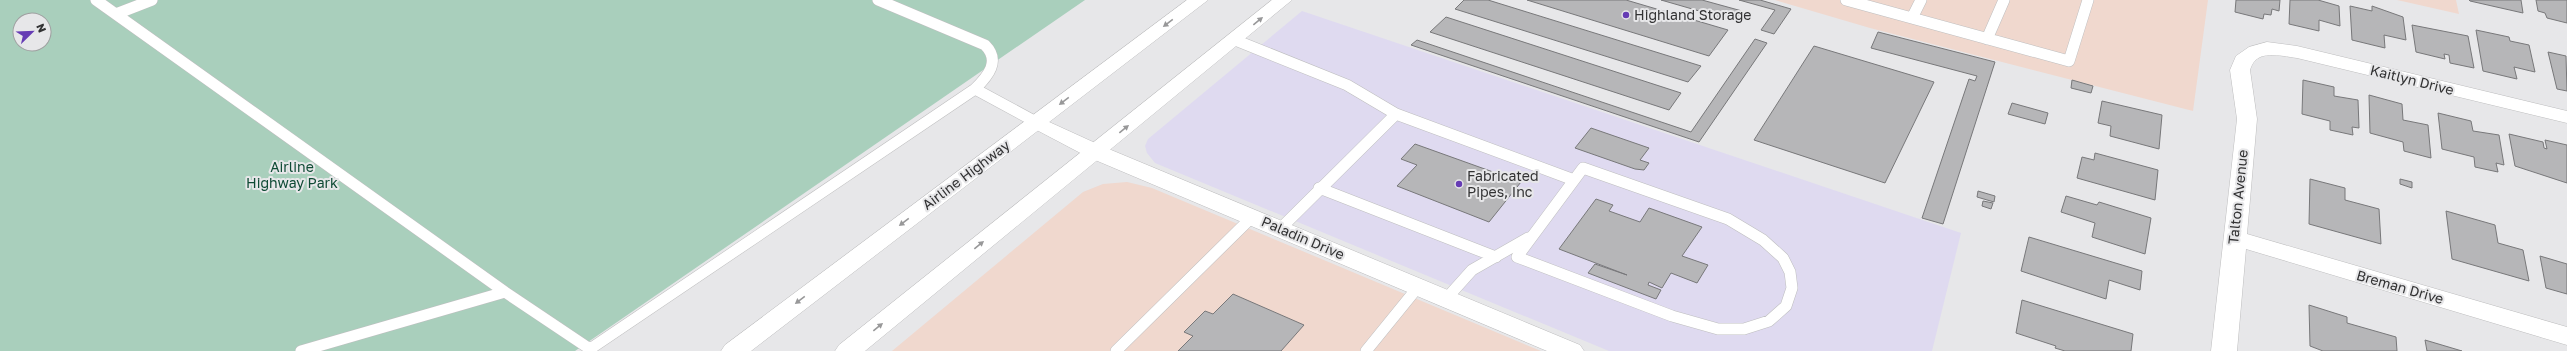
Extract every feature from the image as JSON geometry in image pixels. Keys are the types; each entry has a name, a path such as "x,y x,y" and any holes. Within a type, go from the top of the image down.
{"main road":[{"name":"Airline Highway","path":"734,351 1199,0"},
{"path":"848,351 1283,0"},
{"name":"Kaitlyn Drive","path":"2256,50 2267,48 2297,52 2567,117"},
{"name":"Talton Avenue","path":"2224,351 2247,119 2240,70 2243,60 2256,50"},
{"name":"Paladin Drive","path":"1036,122 1096,152 1446,298 1566,350"},
{"name":"Breman Drive","path":"2234,238 2567,336"}],"lane":[{"path":"96,0 588,350 975,89 991,70 993,55 990,49 976,40 878,0"},
{"path":"116,14 152,0"},
{"path":"1846,0 2069,61 2088,0"},
{"path":"1912,18 1921,0"},
{"path":"1987,39 2004,0"},
{"path":"1234,40 1347,85 1396,114 1574,180"},
{"path":"975,89 1036,122"},
{"path":"1280,229 1319,188 1396,114"},
{"path":"1583,168 1728,219 1745,227 1763,240 1783,258 1790,272 1792,288 1786,306 1770,321 1744,329 1718,329 1672,316 1517,257 1574,180 1583,168"},
{"path":"1319,188 1496,257"},
{"path":"1116,351 1252,217"},
{"path":"1446,298 1472,270 1533,236"},
{"path":"1366,351 1418,287"},
{"path":"301,351 505,292"}],"shaded area":[{"path":"1775,0 2208,0 2193,111 1870,28"},
{"path":"2397,0 2456,0 2459,14 2406,2"},
{"path":"1302,11 1961,233 1932,351 1609,351 1155,163 1147,153 1145,146 1148,139"},
{"path":"1127,182 1152,188 1541,351 892,351 1083,192 1103,184"}],"green space":[{"name":"Airline Highway Park","path":"0,0 1085,0 575,351 0,351"}],"building":[{"path":"1464,0 1488,0 1701,66 1688,82 1455,9"},
{"name":"Highland Storage","path":"1527,0 1626,0 1728,30 1709,56"},
{"path":"1661,0 1702,0 1742,11 1734,21"},
{"path":"1739,0 1760,0 1791,9 1774,34 1761,30 1775,10"},
{"path":"2236,0 2280,0 2279,11 2272,9 2271,15 2264,14 2263,19 2235,12"},
{"path":"2290,0 2318,0 2339,6 2340,26 2319,20 2319,31 2289,24"},
{"path":"2469,0 2521,0 2523,13 2470,1"},
{"path":"2536,0 2567,0 2567,23 2547,18 2545,13 2538,11"},
{"path":"2350,6 2372,11 2372,6 2403,17 2406,40 2384,35 2385,48 2352,40"},
{"path":"1446,17 1681,93 1669,110 1430,32"},
{"path":"2412,25 2468,36 2474,68 2450,63 2449,55 2444,54 2445,59 2416,52"},
{"path":"2476,30 2509,37 2510,41 2529,45 2535,72 2514,67 2517,79 2483,71"},
{"path":"1878,32 1995,62 1943,224 1922,218 1969,79 1975,81 1977,76 1871,48"},
{"path":"1755,39 1767,43 1699,142 1411,45 1417,40 1691,132"},
{"path":"1814,46 1934,82 1885,183 1754,140"},
{"path":"2548,52 2566,56 2567,91 2557,89"},
{"path":"2072,80 2093,86 2091,93 2071,88"},
{"path":"2303,80 2334,87 2334,96 2358,100 2359,128 2352,127 2353,135 2330,130 2330,121 2302,114"},
{"path":"2369,95 2402,104 2403,120 2428,125 2431,158 2404,151 2403,142 2370,133"},
{"path":"2102,101 2162,115 2159,149 2110,136 2111,126 2098,123"},
{"path":"2012,103 2048,113 2045,124 2008,114"},
{"path":"2438,113 2471,121 2473,131 2499,135 2504,165 2496,163 2498,172 2475,167 2474,157 2442,149"},
{"path":"1591,128 1649,148 1640,160 1649,163 1644,170 1635,169 1575,148"},
{"path":"2509,134 2543,142 2544,148 2547,149 2545,140 2567,145 2567,183 2515,166"},
{"name":"Fabricated Pipes, Inc","path":"1415,144 1521,182 1489,222 1397,186 1417,165 1401,159"},
{"path":"2095,153 2158,170 2155,200 2077,178 2082,157 2094,160"},
{"path":"2310,179 2345,188 2345,200 2379,209 2381,244 2309,224"},
{"path":"2400,179 2412,182 2412,188 2400,184"},
{"path":"1978,191 1995,196 1994,202 1977,197"},
{"path":"2066,196 2097,205 2099,202 2151,218 2145,254 2092,237 2095,223 2061,212"},
{"path":"1596,199 1613,205 1609,211 1640,222 1649,208 1702,227 1682,256 1708,265 1697,283 1671,273 1662,288 1649,282 1648,285 1661,290 1656,299 1588,273 1595,264 1627,275 1559,249"},
{"path":"1983,201 1993,203 1991,209 1982,206"},
{"path":"2446,211 2495,225 2498,243 2523,250 2529,281 2452,259"},
{"path":"2029,237 2142,271 2140,290 2109,280 2106,299 2021,271"},
{"path":"2540,256 2567,264 2567,294 2546,288"},
{"path":"1233,294 1304,325 1281,351 1178,351 1193,336 1184,332 1205,311 1213,314"},
{"path":"2022,300 2133,334 2131,351 2065,351 2055,348 2056,346 2016,333"},
{"path":"2309,305 2347,317 2347,323 2396,337 2397,351 2323,351 2310,346"},
{"path":"2425,340 2462,351 2427,351"}],"place":[{"name":"Highland Storage","path":"1626,15"},
{"name":"Fabricated Pipes, Inc","path":"1459,184"}]}
